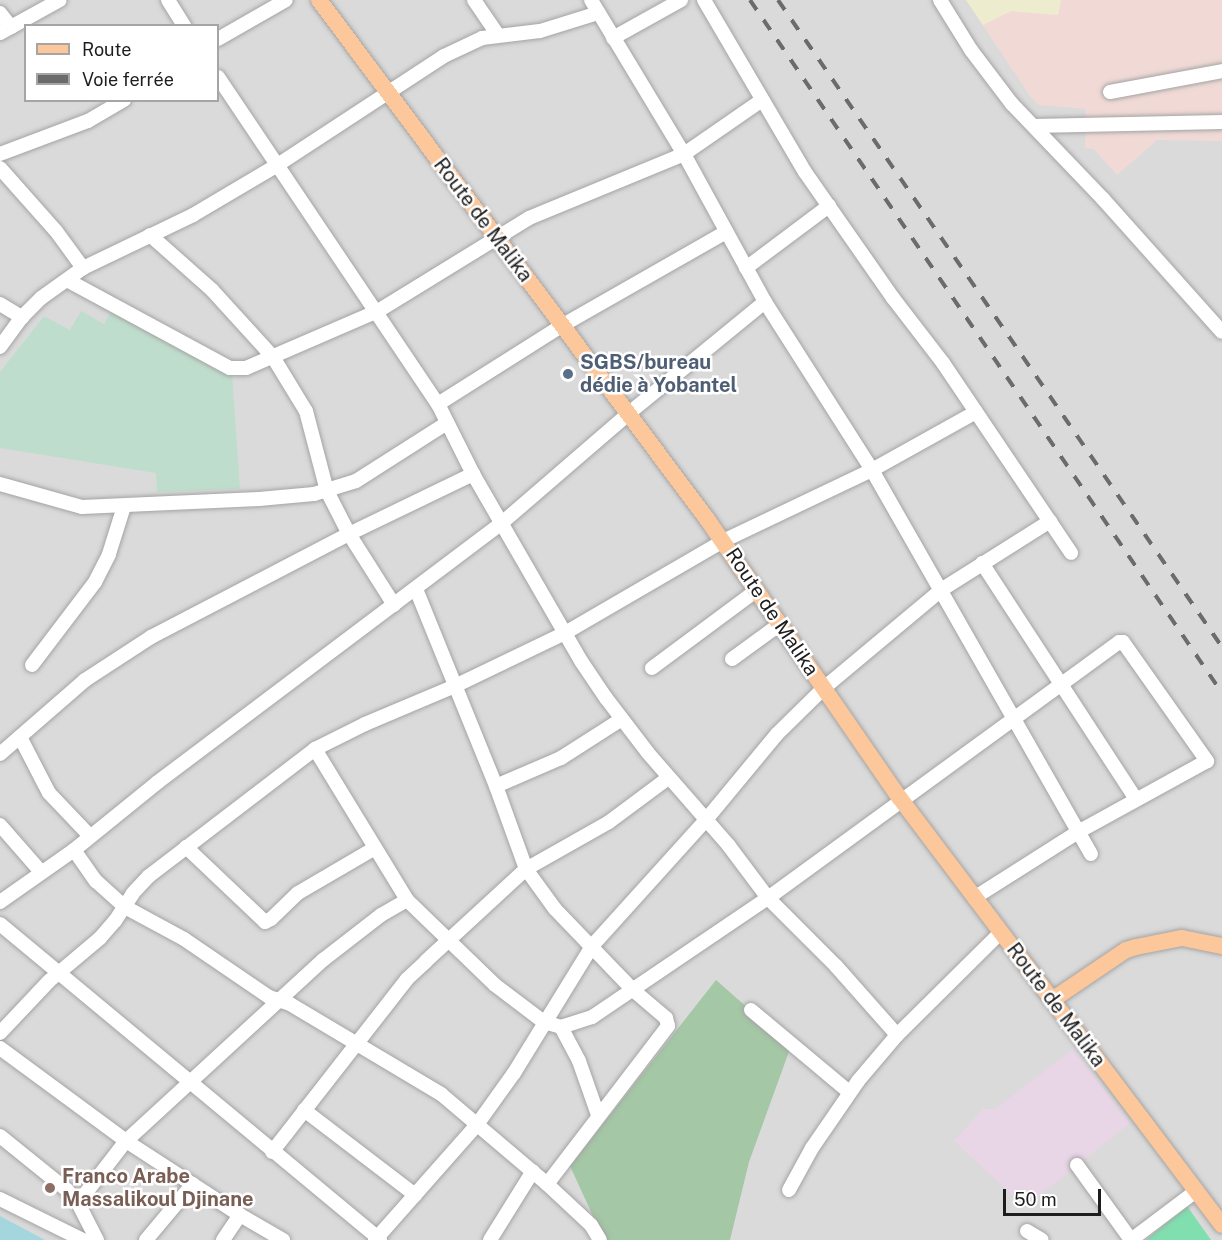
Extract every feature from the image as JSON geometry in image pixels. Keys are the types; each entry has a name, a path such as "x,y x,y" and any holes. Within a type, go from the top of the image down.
{"main road":[{"name":"Route de Malika","path":"319,0 723,541 901,800 1222,1225"},
{"path":"1052,1000 1126,950 1143,944 1182,938 1222,946"}],"street":[{"path":"0,13 5,30 60,0"},
{"path":"168,0 183,24"},
{"path":"219,38 286,0"},
{"path":"474,0 498,35"},
{"path":"591,0 684,154 765,302 872,470 1092,854"},
{"path":"613,38 681,0"},
{"path":"704,0 762,100 829,206 976,412 1071,553"},
{"path":"940,0 985,69 1012,104 1222,332"},
{"path":"0,347 22,317 41,298 83,268 193,215 276,166 444,56 472,42 498,35 540,31 598,13"},
{"path":"1110,92 1222,71"},
{"path":"219,79 276,166 378,311 438,404 473,474 503,522 581,661 622,719 668,778 746,868 768,898 836,966 897,1035"},
{"path":"66,280 230,368 246,368 378,311 529,218 684,154 762,100"},
{"path":"0,154 88,121 121,102"},
{"path":"1034,126 1222,122"},
{"path":"0,168 56,231 83,268"},
{"path":"746,268 829,206"},
{"path":"438,404 563,326 726,232"},
{"path":"150,235 220,298 273,357 306,411 327,491 348,534 394,605"},
{"path":"0,902 74,850 503,522 628,414 765,302"},
{"path":"0,304 22,317"},
{"path":"0,1033 57,973 100,938 126,907 133,893 149,876 315,749 565,633 723,541 872,470 976,412"},
{"path":"0,484 68,506 124,506 259,499 327,491 356,481 447,423"},
{"path":"0,754 115,658 236,591 473,474"},
{"path":"32,665 95,582 108,554 124,506"},
{"path":"0,924 377,1239 476,1126 514,1073 592,946 705,820 777,734 824,688 941,590 1050,521"},
{"path":"982,563 1063,683 1136,799"},
{"path":"416,589 496,786 526,869 555,909 633,990 666,1017 666,1030 598,1115 547,1184"},
{"path":"652,668 757,590"},
{"path":"732,659 780,624"},
{"path":"315,749 407,900 447,942 495,985 544,1022 561,1027 592,1017 768,898 1119,642 1124,642 1207,761 1078,832 974,898"},
{"path":"496,786 561,758 622,719"},
{"path":"20,737 49,793 90,836"},
{"path":"272,1152 407,979 526,869 609,822 668,778"},
{"path":"0,825 41,872"},
{"path":"186,848 265,922 298,893 375,848"},
{"path":"74,850 96,881 126,907 184,939 280,1002 290,1004 441,1094 476,1126 533,1171 591,1225 599,1239"},
{"path":"78,1203 126,1141 280,1002 323,960 381,915 407,900"},
{"path":"789,1190 812,1148 849,1092 897,1035 1001,932"},
{"path":"751,1010 849,1092"},
{"path":"561,1027 579,1061 598,1115"},
{"path":"0,1048 126,1141 240,1215 284,1240"},
{"path":"303,1110 415,1195"},
{"path":"0,1136 45,1171 78,1203 97,1240"},
{"path":"1077,1165 1131,1240 1196,1191"},
{"path":"490,1240 533,1171"},
{"path":"146,1240 193,1184"},
{"path":"0,1199 83,1240"},
{"path":"223,1240 240,1215"},
{"path":"1027,1231 1042,1240"}],"shaded area":[{"path":"0,0 1222,0 1222,1240 0,1240"},
{"path":"966,0 1222,0 1222,141 1157,140 1117,175 1094,149 1085,148 1086,109 1039,105 1030,96"},
{"path":"966,0 1061,0 1058,15 1011,11 983,25"},
{"path":"1073,1049 1130,1123 1025,1207 954,1141 983,1109 995,1109"}],"green space":[{"path":"81,311 104,324 111,312 232,374 240,489 157,492 156,473 0,448 0,372 44,316 70,330"},
{"path":"716,980 791,1046 749,1162 730,1240 604,1240 570,1166"},
{"path":"1187,1206 1211,1240 1146,1240"}],"water":[{"path":"0,1216 45,1240 0,1240"}],"railway":[{"path":"750,0 1222,693"},
{"path":"778,0 1222,647"}],"place":[{"name":"SGBS/bureau dédie à Yobantel","path":"568,374"},
{"name":"Franco Arabe Massalikoul Djinane","path":"50,1188"}]}
